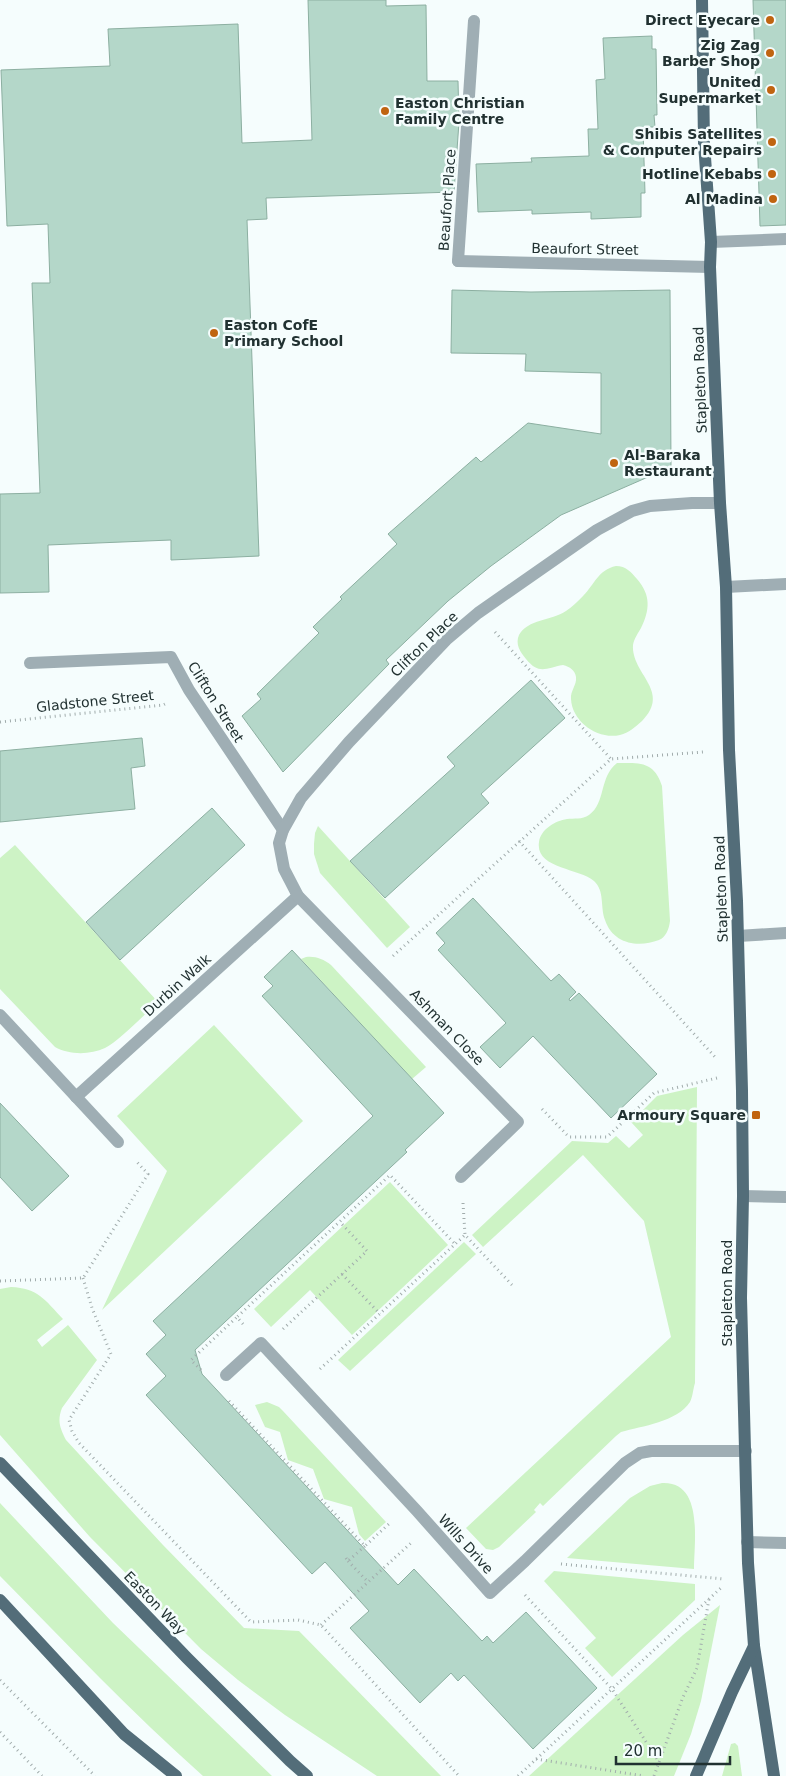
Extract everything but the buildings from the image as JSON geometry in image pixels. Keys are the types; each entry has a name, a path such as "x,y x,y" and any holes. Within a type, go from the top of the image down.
{"main road":[{"name":"Stapleton Road","path":"702,0 704,143 711,242 710,267 720,503 726,587 729,750 738,936 743,1196 741,1298 747,1542 754,1646 774,1776"},
{"name":"Easton Way","path":"0,1463 180,1651 307,1776"},
{"path":"0,1600 124,1734 176,1776"},
{"path":"696,1776 754,1646"},
{"name":"Easton Way","path":"290,1761 318,1776"}],"street":[{"name":"Beaufort Place","path":"458,261 474,21"},
{"path":"711,242 786,239"},
{"name":"Beaufort Street","path":"458,261 710,267"},
{"name":"Clifton Place","path":"298,896 286,876 279,843 283,830 301,798 349,742 446,640 478,613 597,530 632,511 650,506 692,502 720,503"},
{"path":"726,587 786,584"},
{"name":"Clifton Street","path":"30,663 170,657 189,690 283,830"},
{"name":"Ashman Close","path":"298,896 518,1122"},
{"name":"Durbin Walk","path":"76,1097 298,896"},
{"path":"738,936 786,932"},
{"path":"0,1015 118,1142"},
{"path":"461,1177 518,1122"},
{"path":"743,1196 786,1197"},
{"path":"226,1375 263,1345"},
{"name":"Wills Drive","path":"263,1345 490,1593 540,1547 624,1464 640,1454 661,1450 746,1451"},
{"path":"747,1542 786,1543"}],"path":[{"path":"478,613 611,759"},
{"name":"Gladstone Street","path":"0,722 163,705 189,690"},
{"path":"374,973 611,759 729,750"},
{"path":"519,841 730,1074 742,1091"},
{"path":"518,1122 537,1104 569,1137 607,1137 654,1093 730,1074"},
{"path":"118,1142 148,1174 83,1278 92,1308 111,1354 69,1420 72,1431 79,1443 250,1622 298,1620 321,1625 459,1776"},
{"path":"205,1374 189,1359 390,1175 455,1244"},
{"path":"461,1177 465,1235 514,1287"},
{"path":"237,1317 263,1345 342,1274 366,1251 340,1222"},
{"path":"302,1387 465,1235"},
{"path":"342,1274 380,1314"},
{"path":"0,1281 83,1278"},
{"path":"225,1396 365,1546"},
{"path":"368,1582 347,1559 365,1546 410,1504"},
{"path":"321,1625 430,1526"},
{"path":"518,1776 729,1580 555,1564 540,1547"},
{"path":"507,1577 612,1689 659,1762"},
{"path":"654,1776 683,1697 697,1668 709,1599"},
{"path":"0,1680 95,1776"},
{"path":"0,1732 42,1776"},
{"path":"536,1759 644,1776"}],"green space":[{"path":"616,566 625,568 633,574 642,585 647,597 646,615 633,645 638,665 652,691 653,701 650,710 642,721 623,734 612,736 603,735 588,728 576,715 571,699 576,680 570,668 563,665 547,669 535,667 522,654 518,642 519,635 528,626 566,611 583,596 601,574"},
{"path":"617,763 645,765 655,772 662,786 670,921 664,937 643,944 635,944 620,939 609,928 605,920 600,889 594,881 551,863 544,858 540,851 540,837 549,826 562,820 584,818 594,810 598,804 607,775"},
{"path":"318,826 410,927 387,948 320,873 314,854 315,833"},
{"path":"15,845 158,1002 124,1034 105,1048 93,1052 80,1053 67,1052 55,1047 0,989 0,858"},
{"path":"306,957 319,958 331,965 426,1067 412,1079 301,959"},
{"path":"214,1025 303,1121 102,1310 167,1171 117,1116"},
{"path":"697,1087 695,1383 690,1402 684,1409 668,1419 621,1432 543,1506 540,1503 534,1510 536,1512 499,1547 493,1550 486,1549 466,1528 671,1337 644,1221 583,1155 483,1247 472,1235 572,1141 608,1143 616,1136 629,1148 643,1135 631,1122 657,1096"},
{"path":"390,1182 448,1245 352,1335 310,1290 271,1327 254,1309"},
{"path":"464,1242 476,1254 350,1371 338,1360"},
{"path":"11,1287 28,1290 40,1296 63,1319 37,1340 42,1347 68,1325 97,1360 62,1408 60,1424 66,1440 163,1545 244,1628 299,1631 441,1776 377,1776 285,1715 238,1680 201,1649 90,1537 0,1435 0,1289"},
{"path":"267,1402 279,1407 283,1411 386,1522 365,1541 359,1534 352,1507 324,1499 313,1469 288,1460 280,1432 265,1427 255,1405"},
{"path":"662,1483 675,1485 685,1492 691,1502 695,1529 694,1569 567,1558 630,1498 650,1486"},
{"path":"0,1503 113,1623 272,1776 203,1776 100,1678 0,1576"},
{"path":"554,1571 695,1584 695,1600 612,1677 585,1648 596,1638 544,1581"},
{"path":"720,1605 701,1701 691,1734 674,1776 529,1776 683,1635"},
{"path":"735,1743 738,1746 742,1776 722,1776 731,1744"}],"place":[{"name":"Direct Eyecare","path":"770,20"},
{"name":"Zig Zag Barber Shop","path":"770,53"},
{"name":"United Supermarket","path":"771,90"},
{"name":"Easton Christian Family Centre","path":"385,111"},
{"name":"Shibis Satellites & Computer Repairs","path":"772,142"},
{"name":"Hotline Kebabs","path":"772,174"},
{"name":"Al Madina","path":"773,199"},
{"name":"Easton CofE Primary School","path":"214,333"},
{"name":"Al-Baraka Restaurant","path":"614,463"},
{"name":"Armoury Square","path":"756,1115"}]}
